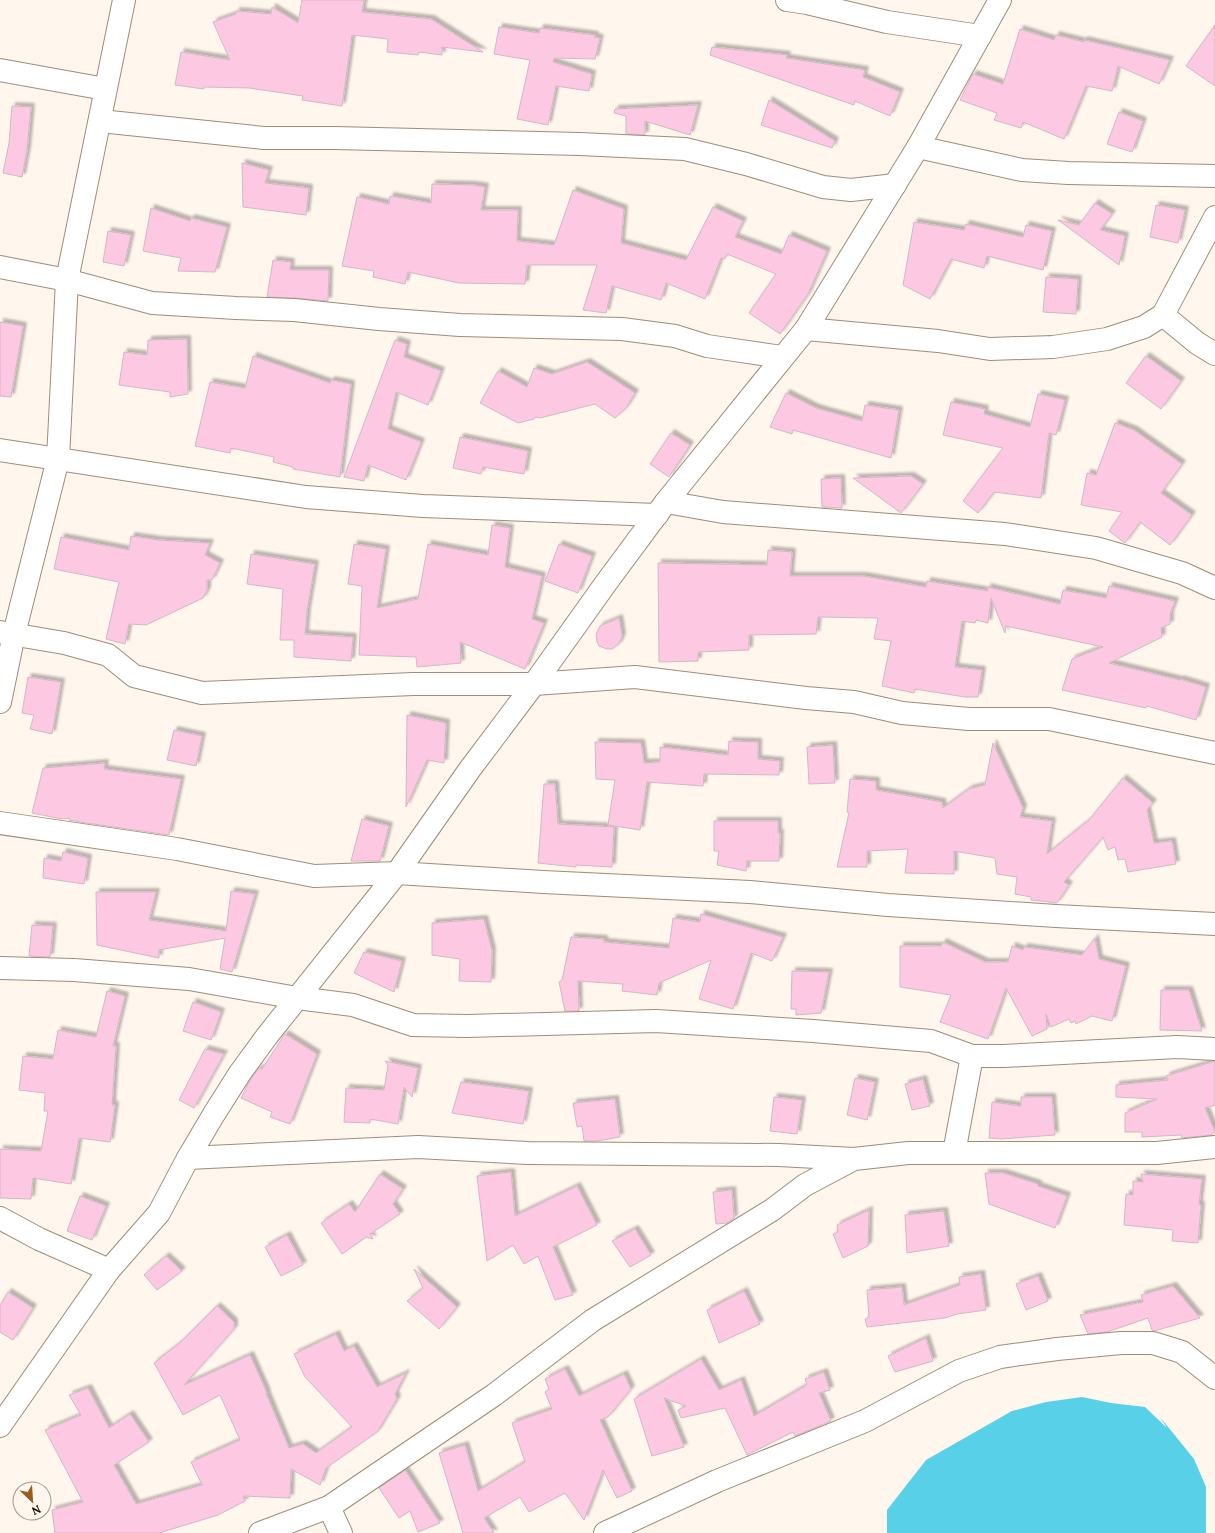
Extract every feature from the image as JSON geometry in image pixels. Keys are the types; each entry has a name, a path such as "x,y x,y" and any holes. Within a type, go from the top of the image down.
{"street":[{"path":"0,702 7,633 58,459 67,280 124,0"},
{"path":"787,0 807,3 887,22 980,36"},
{"path":"0,1426 109,1270 159,1213 188,1158 240,1072 397,873 470,769 662,509 782,357 806,329 918,148 1000,0"},
{"path":"0,70 105,90"},
{"path":"100,121 264,138 335,138 580,144 685,149 746,164 823,187 851,190 895,185"},
{"path":"918,148 1022,170 1068,174 1215,176"},
{"path":"806,329 938,341 990,349 1053,347 1107,339 1144,327 1163,315 1215,217"},
{"path":"0,267 67,280 152,303 294,310 379,319 460,325 622,328 675,336 707,346 782,357"},
{"path":"1163,315 1197,343 1215,354"},
{"path":"0,450 306,497 423,506 662,509 723,512 1004,534 1096,548 1182,573 1215,588"},
{"path":"7,633 64,643 108,655 134,676 202,693 413,684 534,684 635,677 806,698 854,702 902,713 968,720 1049,719 1215,753"},
{"path":"0,823 177,849 314,876 397,873 750,892 888,905 1056,916 1215,924"},
{"path":"0,968 74,970 189,979 297,998 353,1005 412,1025 467,1026 656,1021 813,1031 931,1041 972,1056 1176,1047 1215,1048"},
{"path":"954,1153 972,1056"},
{"path":"188,1158 418,1147 528,1153 779,1155 854,1159 908,1153 1157,1153 1215,1147"},
{"path":"260,1533 329,1507 494,1395 593,1320 772,1210 805,1185 854,1159"},
{"path":"0,1218 39,1239 109,1270"},
{"path":"605,1533 717,1481 865,1421 959,1372 1000,1357 1105,1345 1153,1343 1182,1352 1215,1378"},
{"path":"329,1507 341,1533"}],"water":[{"path":"1082,1397 1111,1403 1145,1407 1167,1428 1160,1417 1194,1459 1206,1487 1206,1533 887,1533 887,1510 926,1460 1012,1411 1046,1402"}],"building":[{"path":"302,0 364,0 362,12 431,19 483,52 442,47 442,55 419,52 418,55 387,52 388,39 352,35 342,106 302,100 303,96 249,88 204,87 204,89 175,85 181,52 230,60 213,22 236,14 236,11 271,14 272,7 298,23"},
{"path":"1215,25 1215,86 1186,66"},
{"path":"499,27 539,33 540,28 595,35 594,37 600,38 595,59 554,58 553,62 592,74 589,91 556,86 548,125 517,119 530,60 494,54"},
{"path":"1020,29 1054,40 1056,35 1170,60 1159,84 1118,66 1112,91 1086,86 1064,139 1023,122 1021,128 994,120 997,113 960,100 973,74 1003,84"},
{"path":"712,47 787,55 786,58 865,70 863,77 900,92 890,116 855,101 854,105 710,55"},
{"path":"769,100 835,141 832,148 761,125"},
{"path":"698,105 690,135 645,121 645,135 626,134 626,116 614,113 615,109"},
{"path":"12,106 31,107 27,150 22,177 3,173 9,143"},
{"path":"1119,112 1143,121 1132,152 1107,144"},
{"path":"242,163 269,170 265,183 309,188 306,215 243,207"},
{"path":"432,184 473,185 485,187 481,210 518,210 517,241 554,245 573,190 624,209 621,243 686,260 713,207 743,221 735,237 781,254 789,235 827,251 808,294 780,334 749,313 776,274 727,254 725,259 721,258 705,299 666,283 661,300 612,286 606,313 583,310 597,265 527,265 525,284 459,283 408,272 405,284 373,277 374,271 342,266 357,197 389,204 390,196 431,203"},
{"path":"1095,203 1112,214 1100,230 1125,236 1119,265 1058,220 1079,225"},
{"path":"1156,205 1185,210 1178,243 1150,237"},
{"path":"151,208 190,221 191,218 227,227 215,272 178,271 181,258 143,251"},
{"path":"914,222 964,230 966,224 1023,237 1026,225 1052,231 1043,270 987,256 984,268 951,259 930,299 903,285"},
{"path":"108,231 131,235 124,266 103,262"},
{"path":"273,260 291,262 290,270 329,270 328,301 267,297"},
{"path":"1046,277 1078,279 1076,314 1043,312"},
{"path":"0,322 23,326 11,397 0,396"},
{"path":"187,339 188,394 170,397 170,392 119,385 124,352 147,355 148,340"},
{"path":"395,340 407,344 404,357 441,371 428,405 396,392 388,429 421,442 406,480 368,465 364,481 344,477"},
{"path":"253,356 330,383 331,380 351,384 340,477 293,469 293,467 273,462 274,457 231,448 230,453 195,446 210,382 245,388"},
{"path":"1146,356 1181,381 1161,409 1126,383"},
{"path":"587,362 635,393 626,408 615,418 595,404 540,418 535,417 534,419 518,423 480,403 498,371 527,387 534,368 552,374"},
{"path":"786,393 816,408 862,421 865,405 899,410 891,458 793,430 792,434 770,427"},
{"path":"1038,394 1065,400 1056,435 1049,433 1041,498 994,492 978,513 963,501 1003,448 943,435 951,402 985,409 984,414 1030,427"},
{"path":"1115,423 1134,430 1182,464 1161,493 1192,515 1170,545 1140,522 1125,543 1109,531 1122,512 1081,505 1087,473 1096,475"},
{"path":"671,433 690,445 669,477 650,464"},
{"path":"460,437 528,451 524,474 483,467 481,474 453,468"},
{"path":"911,476 923,484 901,513 853,478"},
{"path":"841,478 842,508 822,507 821,479"},
{"path":"492,525 510,528 505,567 542,576 532,619 544,623 525,669 460,642 461,663 417,667 416,657 359,655 362,586 348,584 354,544 386,549 377,608 418,599 428,544 488,555"},
{"path":"131,536 158,540 210,543 205,555 220,563 212,580 207,580 207,590 203,598 146,625 129,624 125,644 106,639 119,582 54,569 61,537 129,550"},
{"path":"559,544 592,556 578,593 545,581"},
{"path":"768,550 792,552 790,576 863,576 926,587 927,581 988,591 987,587 1060,604 1063,590 1106,598 1109,586 1175,601 1170,614 1170,624 1161,628 1162,637 1109,663 1180,679 1206,687 1196,720 1147,706 1146,708 1062,690 1072,659 1103,647 1006,626 1005,633 991,598 988,623 976,620 975,623 962,621 955,667 982,670 978,697 965,697 915,689 914,693 882,686 891,641 874,639 878,618 818,617 816,634 749,635 749,650 698,652 698,661 659,662 658,563 767,565"},
{"path":"251,554 315,564 307,611 305,634 353,637 351,661 294,657 294,640 280,640 283,589 247,584"},
{"path":"619,618 622,636 619,644 612,649 599,646 596,634 600,626"},
{"path":"28,677 61,682 52,734 30,729 34,715 22,713"},
{"path":"407,715 446,723 444,763 427,760 406,807"},
{"path":"174,730 202,736 196,766 167,760"},
{"path":"729,741 758,742 758,759 780,761 779,775 704,774 703,786 647,782 640,830 608,825 615,780 596,779 595,742 641,743 644,763 660,762 660,747 728,755"},
{"path":"993,743 1023,808 1020,817 1052,821 1047,854 1089,820 1123,778 1153,803 1147,810 1154,843 1172,841 1176,864 1128,872 1125,859 1118,860 1115,847 1108,850 1103,837 1064,882 1069,885 1057,903 1031,900 1031,897 1015,894 1017,877 997,874 995,858 954,851 954,874 905,873 908,849 867,851 867,867 837,867 849,813 847,812 850,779 876,781 876,790 942,802 943,808 969,789 985,785"},
{"path":"833,745 835,783 809,784 807,747"},
{"path":"105,763 104,769 181,779 169,835 80,822 69,820 69,818 62,819 32,813 43,768"},
{"path":"544,784 555,784 558,824 614,827 612,867 576,865 576,867 538,863"},
{"path":"362,819 389,826 380,861 351,861"},
{"path":"714,821 778,821 778,833 780,833 779,861 747,861 746,871 717,865 719,851 714,851"},
{"path":"63,852 88,858 84,884 43,878 44,858 61,861"},
{"path":"231,891 255,894 232,972 220,969 225,938 159,950 159,958 97,945 96,892 156,892 149,920 226,931"},
{"path":"701,914 783,937 772,961 751,953 733,1009 699,999 711,960 659,983 657,995 622,991 623,984 578,981 579,1011 565,1011 559,982 562,980 571,937 604,939 604,942 669,948 673,918 700,922"},
{"path":"484,919 492,951 491,982 459,981 460,959 432,955 432,923"},
{"path":"32,925 53,926 50,957 29,956"},
{"path":"1095,938 1099,959 1126,966 1112,1021 1092,1016 1076,1024 1075,1021 1071,1023 1069,1019 1051,1027 1046,1014 1047,1029 1032,1036 1006,988 988,1039 940,1022 951,995 900,987 900,946 941,946 943,942 985,962 1008,962 1012,946 1023,950 1024,947 1082,955"},
{"path":"364,952 402,961 394,992 354,973"},
{"path":"792,971 829,972 821,1013 796,1015 796,1009 791,1009"},
{"path":"1161,990 1189,990 1202,1031 1160,1030"},
{"path":"107,991 125,996 113,1046 116,1046 112,1105 115,1105 110,1142 79,1138 71,1184 33,1178 31,1199 0,1198 0,1149 41,1151 48,1111 44,1111 45,1093 19,1090 23,1056 53,1059 58,1030 96,1037"},
{"path":"193,1002 221,1012 211,1040 183,1031"},
{"path":"285,1034 317,1054 290,1124 270,1117 272,1112 241,1098 250,1080 259,1068 262,1069"},
{"path":"205,1049 224,1054 194,1108 179,1100"},
{"path":"385,1061 418,1068 412,1097 404,1087 398,1124 370,1119 370,1123 344,1122 346,1088 384,1090 388,1065"},
{"path":"1215,1061 1215,1105 1205,1108 1215,1132 1212,1135 1182,1138 1181,1135 1142,1137 1142,1132 1125,1132 1125,1113 1157,1099 1116,1097 1116,1085 1168,1080 1166,1076"},
{"path":"855,1078 875,1082 867,1120 847,1115"},
{"path":"923,1079 930,1106 912,1110 905,1084"},
{"path":"461,1082 529,1091 523,1124 452,1113"},
{"path":"774,1097 802,1100 797,1134 770,1131"},
{"path":"1021,1097 1052,1097 1055,1135 1001,1139 989,1138 992,1102 1021,1106"},
{"path":"615,1099 620,1137 597,1141 584,1141 582,1126 577,1127 573,1103"},
{"path":"511,1172 515,1216 577,1186 597,1225 553,1247 573,1295 555,1300 538,1256 524,1264 513,1245 487,1261 477,1176"},
{"path":"985,1173 1003,1173 1038,1184 1038,1186 1067,1196 1055,1228 989,1204"},
{"path":"380,1174 403,1189 393,1204 400,1214 370,1234 373,1239 366,1237 342,1254 321,1223 349,1204 355,1212"},
{"path":"1141,1174 1202,1179 1199,1204 1201,1205 1198,1243 1172,1241 1173,1230 1124,1225 1126,1194 1133,1195 1133,1181 1143,1182"},
{"path":"732,1190 734,1218 727,1223 716,1224 713,1192"},
{"path":"80,1196 106,1206 92,1240 67,1231"},
{"path":"869,1210 868,1246 843,1258 833,1234 838,1232 837,1225"},
{"path":"944,1211 949,1246 907,1253 905,1215"},
{"path":"635,1229 651,1255 630,1267 612,1241"},
{"path":"287,1235 303,1265 281,1276 265,1247"},
{"path":"166,1256 182,1271 157,1290 144,1275"},
{"path":"414,1269 457,1307 439,1329 407,1301 423,1288"},
{"path":"981,1274 986,1310 957,1314 945,1318 867,1327 865,1319 869,1317 867,1290 902,1287 904,1305 960,1285 959,1277"},
{"path":"1038,1276 1048,1301 1026,1310 1016,1284"},
{"path":"1173,1286 1200,1318 1154,1331 1152,1330 1148,1318 1107,1332 1088,1334 1080,1315 1143,1302 1141,1295"},
{"path":"744,1291 760,1324 719,1343 707,1310"},
{"path":"8,1292 33,1308 13,1340 0,1332 0,1305"},
{"path":"217,1306 234,1322 234,1329 184,1385 250,1355 289,1448 303,1444 316,1453 352,1427 305,1377 294,1354 336,1334 344,1351 354,1346 377,1387 406,1373 395,1394 397,1399 377,1432 326,1468 320,1485 291,1469 290,1498 243,1496 245,1501 218,1515 159,1533 55,1533 52,1510 83,1502 45,1430 81,1415 69,1395 88,1388 109,1428 130,1414 149,1442 114,1465 136,1504 202,1485 191,1462 240,1440 220,1395 183,1415 154,1363 180,1343"},
{"path":"926,1338 933,1361 895,1372 888,1356"},
{"path":"701,1359 719,1390 741,1380 754,1416 807,1385 805,1379 824,1372 830,1390 819,1393 831,1421 795,1436 793,1432 747,1455 725,1408 681,1418 678,1410 686,1406 664,1398 684,1447 652,1456 634,1399"},
{"path":"565,1369 579,1396 624,1374 631,1389 608,1417 600,1420 632,1491 617,1498 603,1470 584,1520 565,1493 529,1512 520,1497 484,1518 494,1533 463,1533 439,1453 465,1445 478,1491 525,1462 512,1423 552,1409 545,1392 549,1389 545,1379"},
{"path":"405,1470 440,1523 418,1532 410,1511 399,1518 379,1488"}]}
